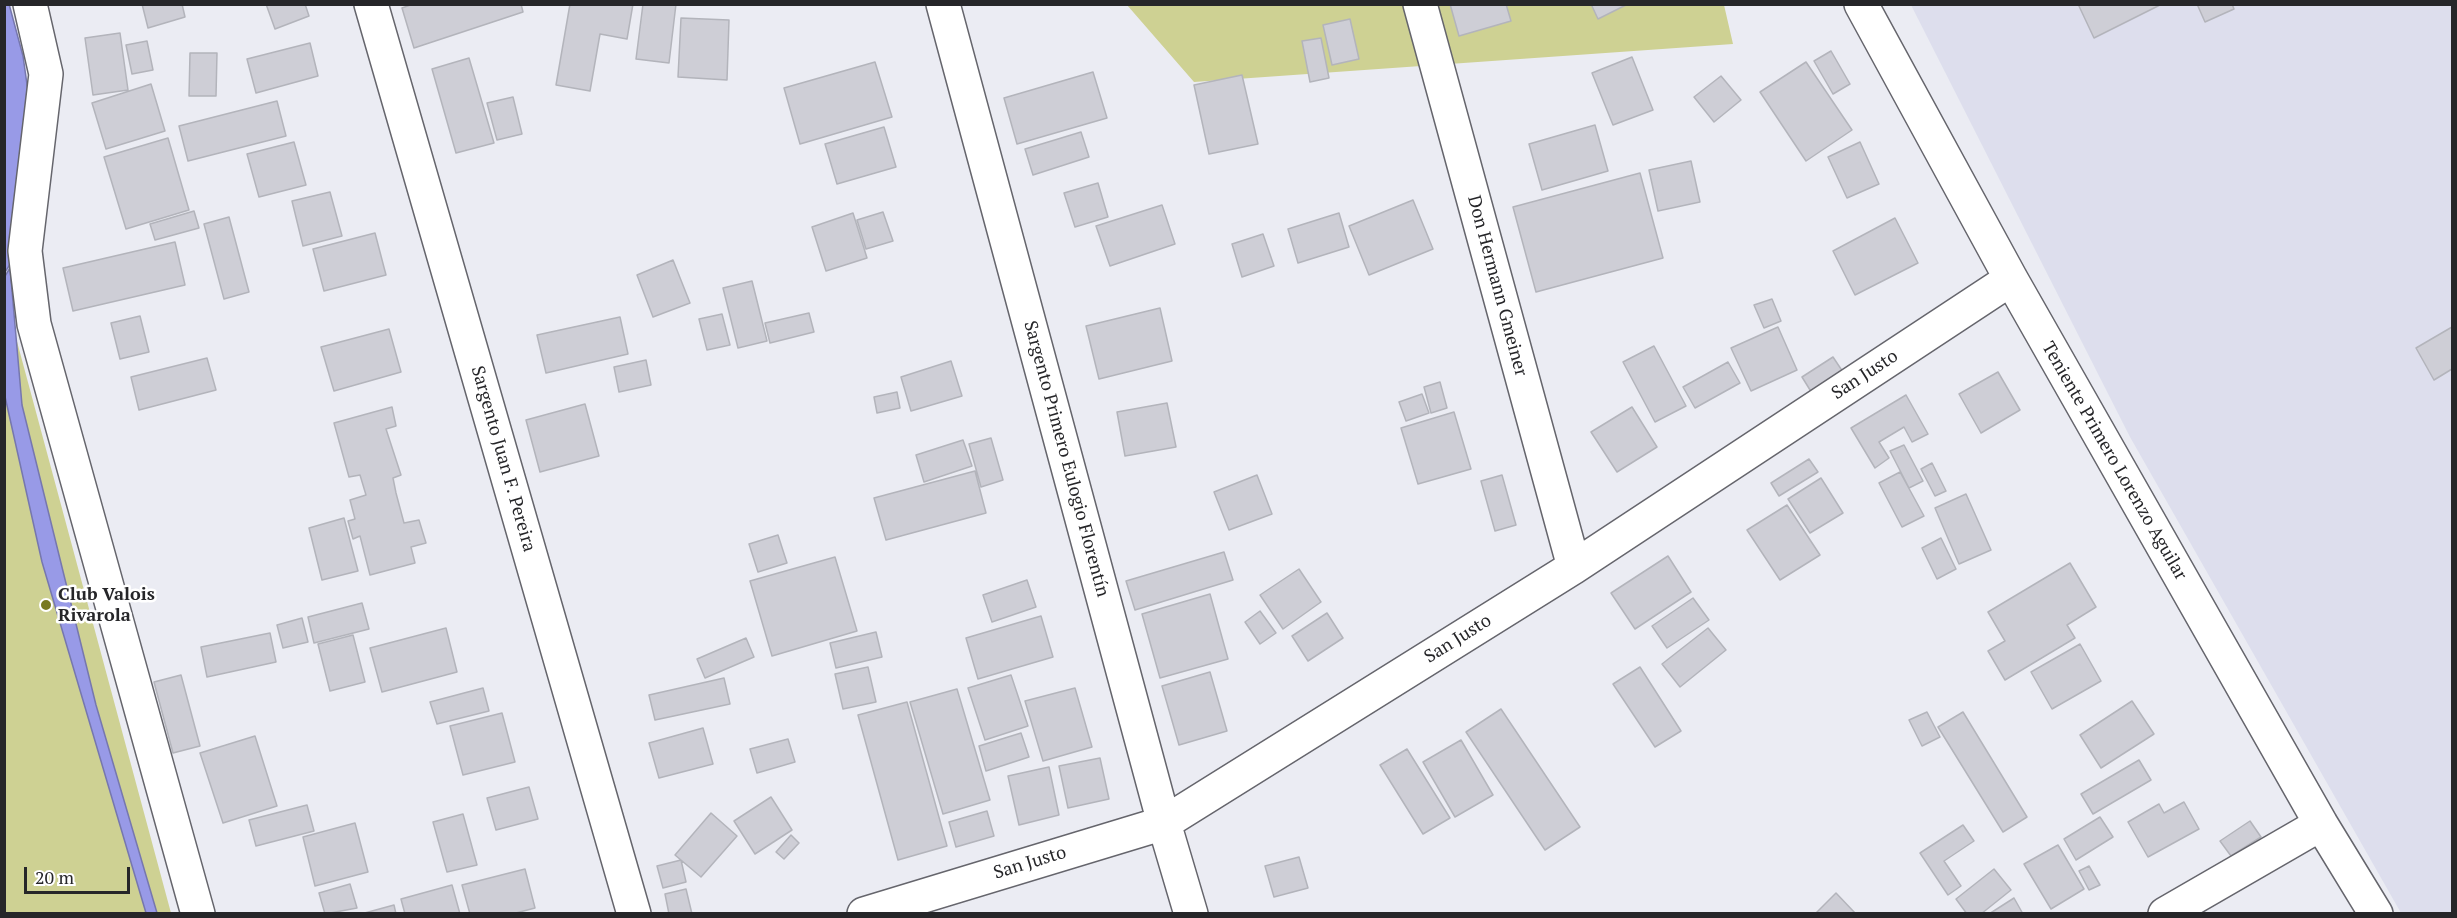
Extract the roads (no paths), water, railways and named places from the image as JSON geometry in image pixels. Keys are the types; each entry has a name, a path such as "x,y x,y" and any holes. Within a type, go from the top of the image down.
{"street":[{"path":"30,4 46,74 25,251 34,324 198,914"},
{"name":"Sargento Juan F. Pereira","path":"371,4 634,914"},
{"name":"Sargento Primero Eulogio Florentín","path":"943,4 1164,823 1191,914"},
{"name":"Don Hermann Gmeiner","path":"1420,4 1574,567"},
{"name":"Teniente Primero Lorenzo Aguilar","path":"1861,4 2011,279 2321,824 2376,914"},
{"name":"San Justo","path":"864,914 1164,823 1574,567 2011,279"},
{"path":"2165,914 2321,824"}],"water":[{"path":"9,4 23,56 30,106 11,263 5,272 4,5"},
{"path":"10,268 22,405 96,705 157,913 146,913 42,562 4,392 5,276"}],"place":[{"name":"Club Valois Rivarola","path":"46,605"}]}
